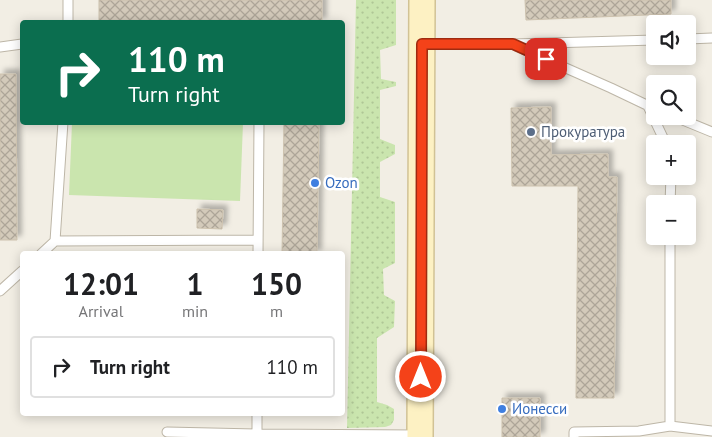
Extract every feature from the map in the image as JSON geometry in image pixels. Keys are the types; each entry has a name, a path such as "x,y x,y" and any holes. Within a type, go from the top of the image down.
{"main road":[{"path":"420,436 422,0"}],"lane":[{"path":"68,0 68,20"},
{"path":"696,39 712,38"},
{"path":"422,44 513,44 646,40"},
{"path":"0,47 20,44"},
{"path":"513,44 646,106"},
{"path":"45,251 55,241 63,125"},
{"path":"258,251 259,125"},
{"path":"694,125 712,132"},
{"path":"55,241 258,240"},
{"path":"670,245 670,426"},
{"path":"0,291 20,273"},
{"path":"257,416 257,436"},
{"path":"574,437 574,432 638,431 670,426 712,430"},
{"path":"167,432 257,436 420,436"}],"green space":[{"path":"356,0 396,0 396,45 380,50 381,79 396,82 396,86 380,90 380,139 395,145 395,154 380,162 380,197 395,202 395,263 383,269 384,295 395,301 394,327 377,338 377,402 394,409 394,420 391,425 385,427 347,428"},
{"path":"72,125 243,125 240,201 69,195"}],"building":[{"path":"99,0 322,0 322,20 99,20"},
{"path":"525,0 671,0 671,14 526,20"},
{"path":"0,74 16,74 17,240 0,240"},
{"path":"551,107 551,155 608,154 608,177 617,177 614,398 576,398 578,186 512,186 511,108"},
{"path":"284,125 319,125 317,251 282,251"},
{"path":"197,209 223,210 222,229 197,228"},
{"path":"502,398 540,398 540,437 502,437"}],"place":[{"name":"Прокуратура","path":"531,132"},
{"name":"Ozon","path":"315,183"},
{"name":"Ионесси","path":"502,409"}],"route":[{"path":"421,377 422,44 513,44 546,59"}]}
